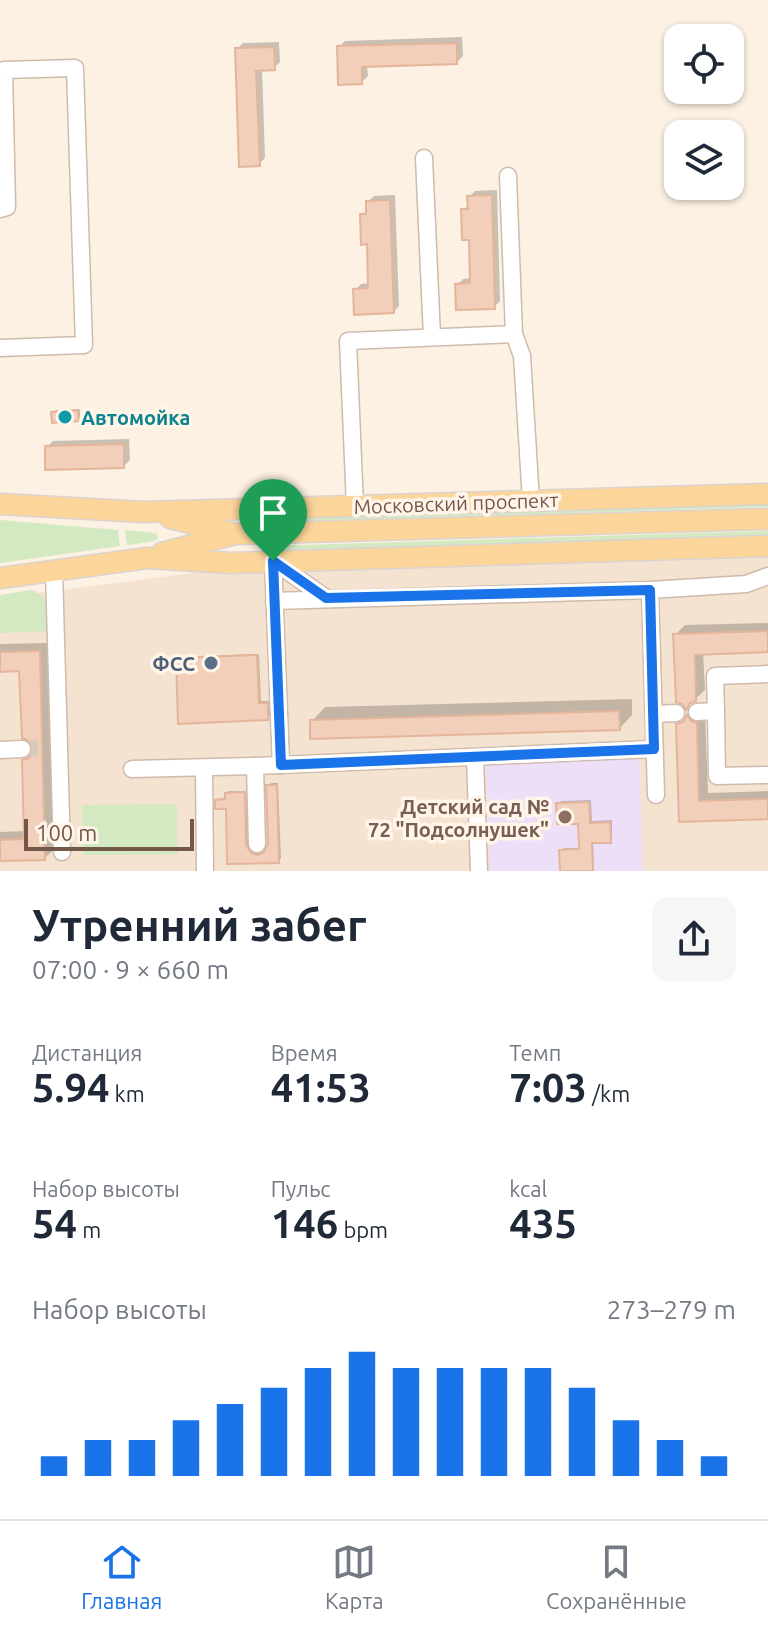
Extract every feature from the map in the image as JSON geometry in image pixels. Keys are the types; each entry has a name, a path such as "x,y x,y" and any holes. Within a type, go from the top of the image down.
{"main road":[{"name":"Московский проспект","path":"0,504 150,513 768,494"},
{"name":"Московский проспект","path":"150,513 235,534"},
{"path":"150,513 168,522 175,531 175,541 154,556"},
{"name":"Московский проспект","path":"0,578 154,556 235,534 768,519"},
{"name":"Московский проспект","path":"154,556 231,563 768,546"}],"street":[{"path":"0,209 7,207 4,70 75,68 84,345 0,348"},
{"path":"424,158 432,337"},
{"path":"508,176 514,334 522,356 531,501"},
{"path":"355,506 348,341 514,334"},
{"path":"273,561 326,598"},
{"path":"273,561 281,765"},
{"path":"54,571 51,748 62,852"},
{"path":"274,601 650,590 746,584 768,576"},
{"path":"650,590 656,795"},
{"path":"768,674 715,676 717,776 768,775"},
{"path":"697,712 716,711"},
{"path":"654,714 676,713"},
{"path":"0,750 22,749"},
{"path":"132,769 654,749"},
{"path":"475,758 479,871"},
{"path":"255,766 257,844"},
{"path":"204,768 205,871"}],"shaded area":[{"path":"768,552 768,871 0,871 0,598 231,568"},
{"name":"Детский сад № 72 \"Подсолнушек\"","path":"639,757 643,871 490,871 486,764"}],"green space":[{"path":"768,501 768,507 262,522 260,518"},
{"path":"0,520 118,530 120,546 0,563"},
{"path":"125,530 156,533 158,538 127,545"},
{"path":"768,531 768,538 263,551 265,546"},
{"path":"31,590 45,601 49,631 0,633 0,595"},
{"path":"177,804 178,854 83,855 82,805"}],"building":[{"path":"457,43 457,64 362,67 362,84 338,85 337,46"},
{"path":"274,47 275,70 256,71 260,166 239,167 235,48"},
{"path":"492,195 495,309 456,310 455,284 470,283 469,240 462,240 461,209 468,209 467,196"},
{"path":"390,200 394,313 354,315 353,289 368,288 367,244 361,245 360,214 366,214 366,201"},
{"name":"Автомойка","path":"78,410 79,421 52,423 51,412"},
{"path":"124,444 124,468 45,470 45,446"},
{"path":"768,631 768,652 695,655 696,701 690,703 686,710 676,702 673,634"},
{"path":"40,651 45,860 0,861 0,840 24,839 22,760 29,758 33,749 31,742 22,738 19,671 0,672 0,652"},
{"path":"257,655 259,703 268,703 268,720 178,724 176,658"},
{"path":"619,711 620,730 310,739 310,720"},
{"path":"687,715 697,723 699,801 768,799 768,819 679,822 676,724 683,722"},
{"path":"266,785 277,785 279,863 227,864 226,809 215,809 215,800 225,799 225,793 245,792 246,845 251,853 258,855 268,844"},
{"path":"589,802 590,823 610,822 611,843 592,843 593,871 560,871 559,850 579,849 578,824 557,824 556,803"}],"tunnel":[{"path":"22,749 43,748"}],"place":[{"name":"Автомойка","path":"65,417"},
{"name":"ФСС","path":"211,663"},
{"name":"Детский сад № 72 \"Подсолнушек\"","path":"565,817"}],"route":[{"path":"273,561 326,598 650,590 654,749 281,765 273,561"}]}
